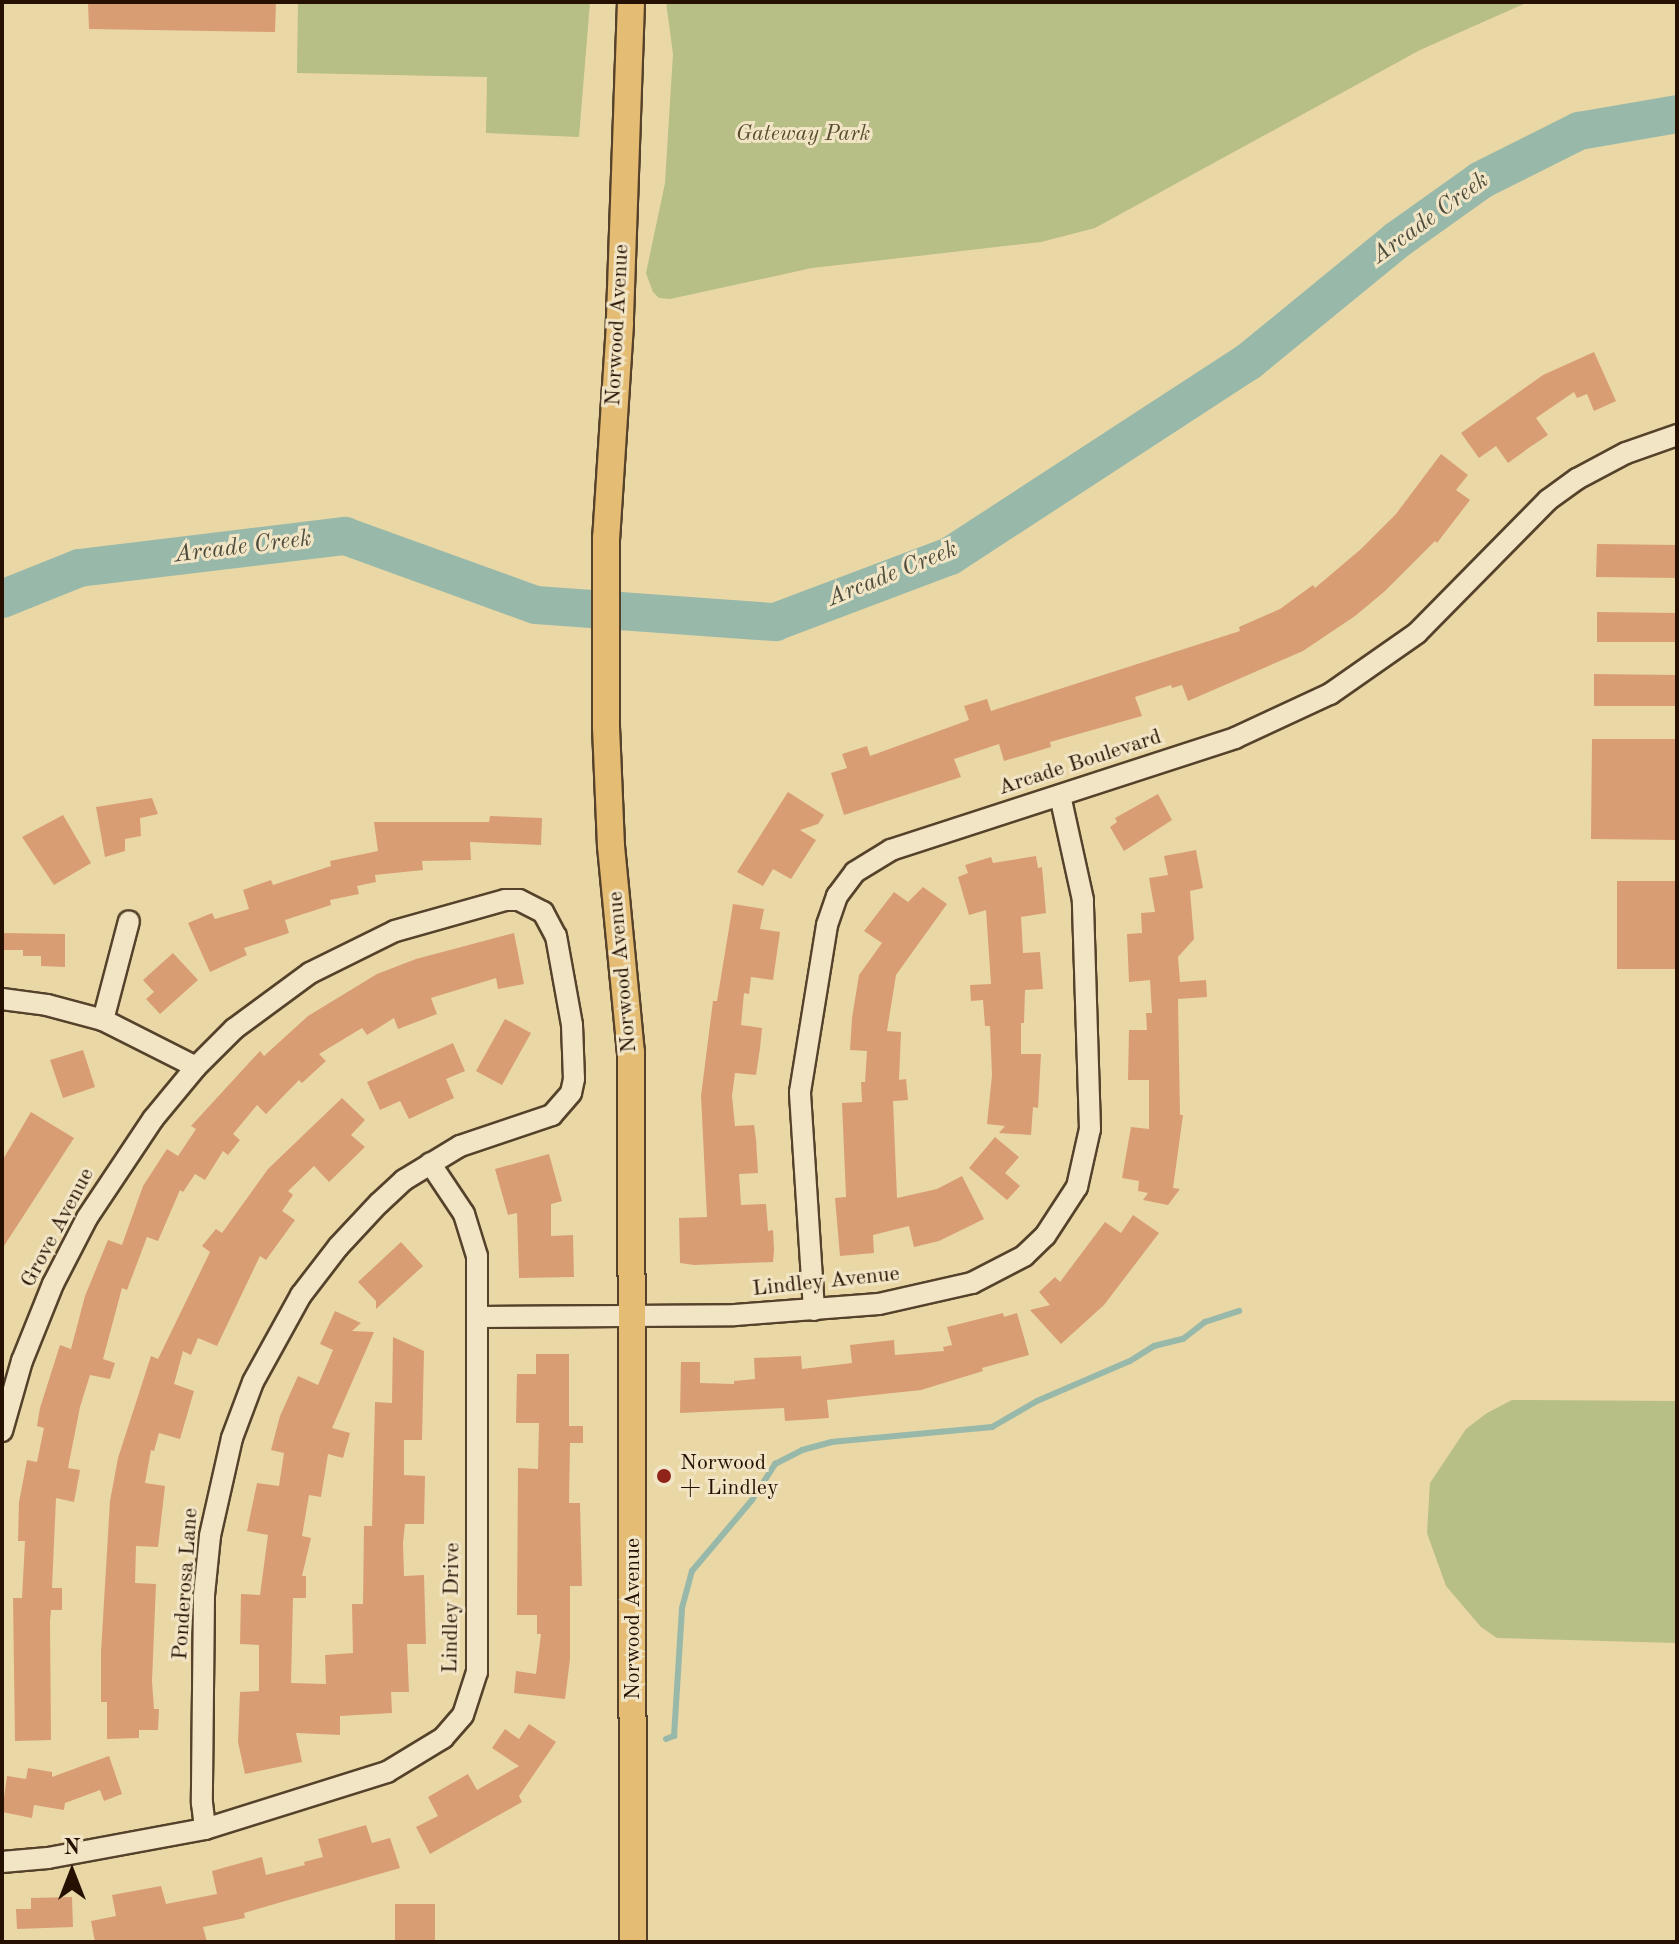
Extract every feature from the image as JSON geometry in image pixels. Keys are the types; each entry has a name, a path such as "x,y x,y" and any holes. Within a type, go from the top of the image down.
{"main road":[{"name":"Norwood Avenue","path":"631,2 606,538 611,846 631,1052 634,1317 633,1942"}],"street":[{"name":"Arcade Boulevard","path":"814,1310 800,1092 827,925 837,896 855,872 891,850 1235,738 1330,694 1417,633 1548,500 1577,479 1626,453 1677,435"},
{"name":"Lindley Avenue","path":"477,1317 634,1317 814,1310 879,1304 972,1283 999,1272 1045,1236 1077,1187 1090,1129 1086,936 1077,863 1060,795"},
{"name":"Ponderosa Lane","path":"196,1067 263,1005 310,973 360,946 449,913 519,900 543,912 556,936 572,1025 574,1074 571,1093 552,1115 491,1133 430,1163 379,1203 338,1247 301,1295 253,1382 232,1438 210,1536 204,1595 202,1803 205,1829"},
{"path":"103,1020 129,921"},
{"path":"2,999 47,1005 103,1020 196,1067"},
{"name":"Grove Avenue","path":"2,1431 12,1361 87,1218 135,1143 196,1067"},
{"name":"Lindley Drive","path":"2,1862 93,1851 205,1829 387,1772 443,1738 470,1702 477,1672 477,1256 470,1228 430,1163"}],"green space":[{"path":"298,2 590,2 579,137 486,133 487,77 297,73"},
{"name":"Gateway Park","path":"666,2 1528,2 1420,50 1095,228 1041,242 812,268 670,299 659,298 653,292 646,273 665,183 673,54"},
{"path":"1512,1400 1677,1401 1677,1643 1497,1638 1481,1627 1446,1586 1427,1533 1430,1483 1466,1429"}],"building":[{"path":"88,2 276,2 275,32 89,29"},
{"path":"1594,352 1616,401 1594,411 1587,394 1577,398 1574,392 1536,418 1548,435 1508,463 1496,446 1479,458 1461,433 1543,375"},
{"path":"1441,454 1468,475 1456,490 1470,500 1437,543 1435,541 1385,591 1355,616 1303,651 1188,701 1182,685 1172,688 1171,685 1135,697 1142,716 1050,742 1051,747 1004,761 999,744 954,759 961,777 844,815 831,773 847,768 842,754 867,746 870,756 969,720 964,706 987,699 991,711 1240,631 1239,627 1280,609 1313,585 1315,588 1361,549 1396,514"},
{"path":"1597,544 1677,545 1677,578 1596,577"},
{"path":"1597,612 1677,613 1677,642 1597,642"},
{"path":"1594,674 1677,675 1677,706 1594,706"},
{"path":"1592,739 1677,739 1677,840 1591,839"},
{"path":"788,792 824,815 818,824 800,830 816,840 791,879 773,869 763,886 737,872"},
{"path":"1158,794 1172,820 1124,851 1110,827 1117,822 1115,818"},
{"path":"152,798 158,814 140,818 141,836 125,839 125,851 105,857 96,807"},
{"path":"63,815 91,863 54,885 22,837"},
{"path":"490,816 542,818 541,845 470,842 471,860 422,861 423,870 375,875 376,882 357,886 359,894 330,900 331,905 285,920 289,933 244,948 247,955 210,972 188,923 212,913 215,919 249,909 243,890 271,880 273,885 331,866 330,861 378,851 374,822 489,822"},
{"path":"1196,850 1203,888 1190,891 1194,939 1178,957 1180,982 1206,980 1207,997 1178,999 1180,1115 1183,1115 1173,1188 1180,1189 1168,1205 1143,1200 1148,1193 1138,1191 1139,1181 1122,1178 1131,1127 1149,1129 1149,1080 1128,1080 1129,1030 1147,1030 1146,1013 1152,1013 1150,980 1129,982 1127,934 1142,933 1141,913 1155,912 1149,878 1168,875 1164,856"},
{"path":"1036,856 1038,868 1042,867 1046,913 1021,917 1023,953 1040,952 1043,989 1025,990 1021,1054 1041,1054 1038,1108 1033,1107 1031,1135 999,1133 1005,1126 987,1124 992,1075 990,1026 985,1026 983,1000 971,1001 970,985 991,984 986,910 969,915 958,877 968,873 965,865 991,857 993,863"},
{"path":"1617,881 1677,881 1677,969 1617,969"},
{"path":"923,887 947,904 896,975 887,1031 901,1032 899,1080 906,1079 908,1100 893,1101 897,1198 937,1189 962,1176 984,1219 939,1241 914,1247 909,1226 873,1235 874,1253 840,1256 835,1198 846,1197 842,1103 862,1102 861,1082 865,1082 867,1051 850,1050 852,1018 859,975 882,943 864,931 894,892 908,902"},
{"path":"733,904 764,909 760,929 780,932 773,980 751,977 749,994 744,993 741,1025 762,1028 760,1048 756,1075 735,1073 732,1096 735,1126 754,1125 756,1139 758,1173 739,1174 741,1205 766,1204 768,1231 773,1230 773,1262 694,1265 680,1263 679,1218 707,1217 701,1096 713,1001 717,1001"},
{"path":"2,933 65,934 65,967 41,966 41,956 23,956 23,950 2,950"},
{"path":"514,933 524,984 498,989 496,978 431,998 437,1014 398,1029 394,1018 367,1035 362,1028 319,1054 326,1061 302,1083 299,1080 266,1114 257,1105 233,1134 240,1140 228,1155 223,1151 205,1180 195,1174 183,1192 180,1190 158,1241 147,1237 127,1290 122,1288 103,1359 115,1363 110,1379 90,1375 80,1407 68,1468 80,1470 74,1502 56,1498 52,1588 62,1588 62,1610 51,1610 50,1621 51,1740 15,1741 13,1598 22,1598 25,1541 18,1541 19,1502 27,1460 37,1462 44,1428 37,1426 40,1408 60,1345 71,1349 85,1296 108,1240 122,1245 143,1186 167,1149 178,1156 196,1129 191,1126 260,1051 264,1056 308,1016 377,974 416,959"},
{"path":"173,953 198,980 160,1014 146,999 154,992 143,980"},
{"path":"505,1019 531,1033 502,1085 476,1071"},
{"path":"453,1043 465,1071 446,1079 454,1098 409,1119 400,1101 380,1110 367,1082"},
{"path":"83,1050 95,1087 63,1098 50,1060"},
{"path":"342,1098 365,1120 351,1135 365,1147 329,1182 314,1166 288,1191 293,1195 282,1211 295,1220 266,1260 260,1256 217,1346 198,1338 191,1355 183,1351 174,1384 194,1391 180,1439 159,1433 154,1451 151,1450 145,1483 165,1486 158,1547 136,1546 135,1583 156,1584 152,1681 154,1709 159,1709 158,1730 139,1730 139,1738 107,1739 107,1702 101,1702 101,1652 110,1501 118,1458 151,1356 158,1359 210,1252 202,1246 216,1229 222,1233 268,1169"},
{"path":"31,1112 74,1138 2,1249 2,1161"},
{"path":"995,1137 1019,1157 1005,1173 1020,1186 1007,1200 969,1168"},
{"path":"549,1154 562,1201 551,1204 551,1236 573,1235 574,1277 519,1278 517,1213 508,1215 495,1169"},
{"path":"1133,1215 1159,1233 1104,1305 1061,1344 1030,1310 1050,1305 1039,1292 1055,1277 1060,1282 1105,1222 1121,1233"},
{"path":"401,1242 423,1266 376,1309 376,1301 358,1282"},
{"path":"335,1311 361,1323 352,1331 374,1332 332,1428 350,1433 343,1458 328,1454 321,1497 309,1495 302,1536 311,1538 302,1576 306,1576 306,1598 293,1598 291,1683 326,1684 325,1655 353,1653 352,1604 363,1604 364,1526 372,1526 375,1402 392,1403 393,1337 424,1351 422,1440 404,1440 404,1475 425,1476 424,1524 405,1524 403,1543 404,1576 424,1575 426,1644 407,1644 409,1692 391,1692 392,1713 340,1716 340,1735 296,1733 302,1762 245,1774 238,1742 240,1692 259,1691 259,1645 240,1644 241,1594 260,1595 268,1535 247,1531 257,1483 279,1486 284,1453 271,1450 280,1416 298,1376 318,1385 333,1350 320,1344"},
{"path":"1003,1313 1004,1317 1017,1313 1029,1355 982,1368 983,1371 921,1390 827,1400 829,1418 785,1421 784,1408 680,1413 681,1362 700,1362 700,1383 734,1384 734,1381 755,1379 754,1358 801,1356 802,1369 852,1363 850,1345 894,1340 895,1355 944,1351 943,1347 952,1345 947,1327"},
{"path":"536,1354 569,1354 569,1426 583,1426 583,1443 570,1443 569,1503 580,1503 582,1586 570,1586 570,1659 565,1699 514,1693 516,1671 536,1674 541,1634 537,1634 537,1615 517,1615 518,1468 538,1469 539,1423 516,1423 517,1374 536,1374"},
{"path":"529,1724 556,1742 519,1796 522,1802 430,1854 416,1827 438,1816 428,1797 468,1774 477,1790 519,1766 492,1748 505,1729 519,1739"},
{"path":"109,1756 122,1794 104,1801 100,1790 65,1803 64,1810 34,1805 32,1818 2,1812 7,1776 26,1779 28,1768 52,1772 52,1777"},
{"path":"366,1825 372,1843 390,1838 400,1868 244,1913 245,1918 203,1927 207,1942 95,1942 91,1921 116,1916 112,1895 161,1886 166,1904 217,1894 212,1871 262,1857 266,1875 305,1865 304,1862 323,1857 318,1839"},
{"path":"72,1897 73,1927 17,1929 16,1909 31,1909 31,1898"},
{"path":"395,1904 435,1904 435,1942 395,1942"}],"waterway":[{"name":"Arcade Creek","path":"2,599 79,568 345,536 536,605 775,622 950,556 1248,362 1397,240 1481,180 1579,131 1677,114"},
{"path":"666,1739 674,1736 682,1608 692,1571 752,1500 775,1464 802,1450 831,1442 992,1427 1037,1401 1130,1361 1154,1346 1183,1339 1205,1322 1239,1311"}],"place":[{"name":"Norwood + Lindley","path":"664,1476"}]}
